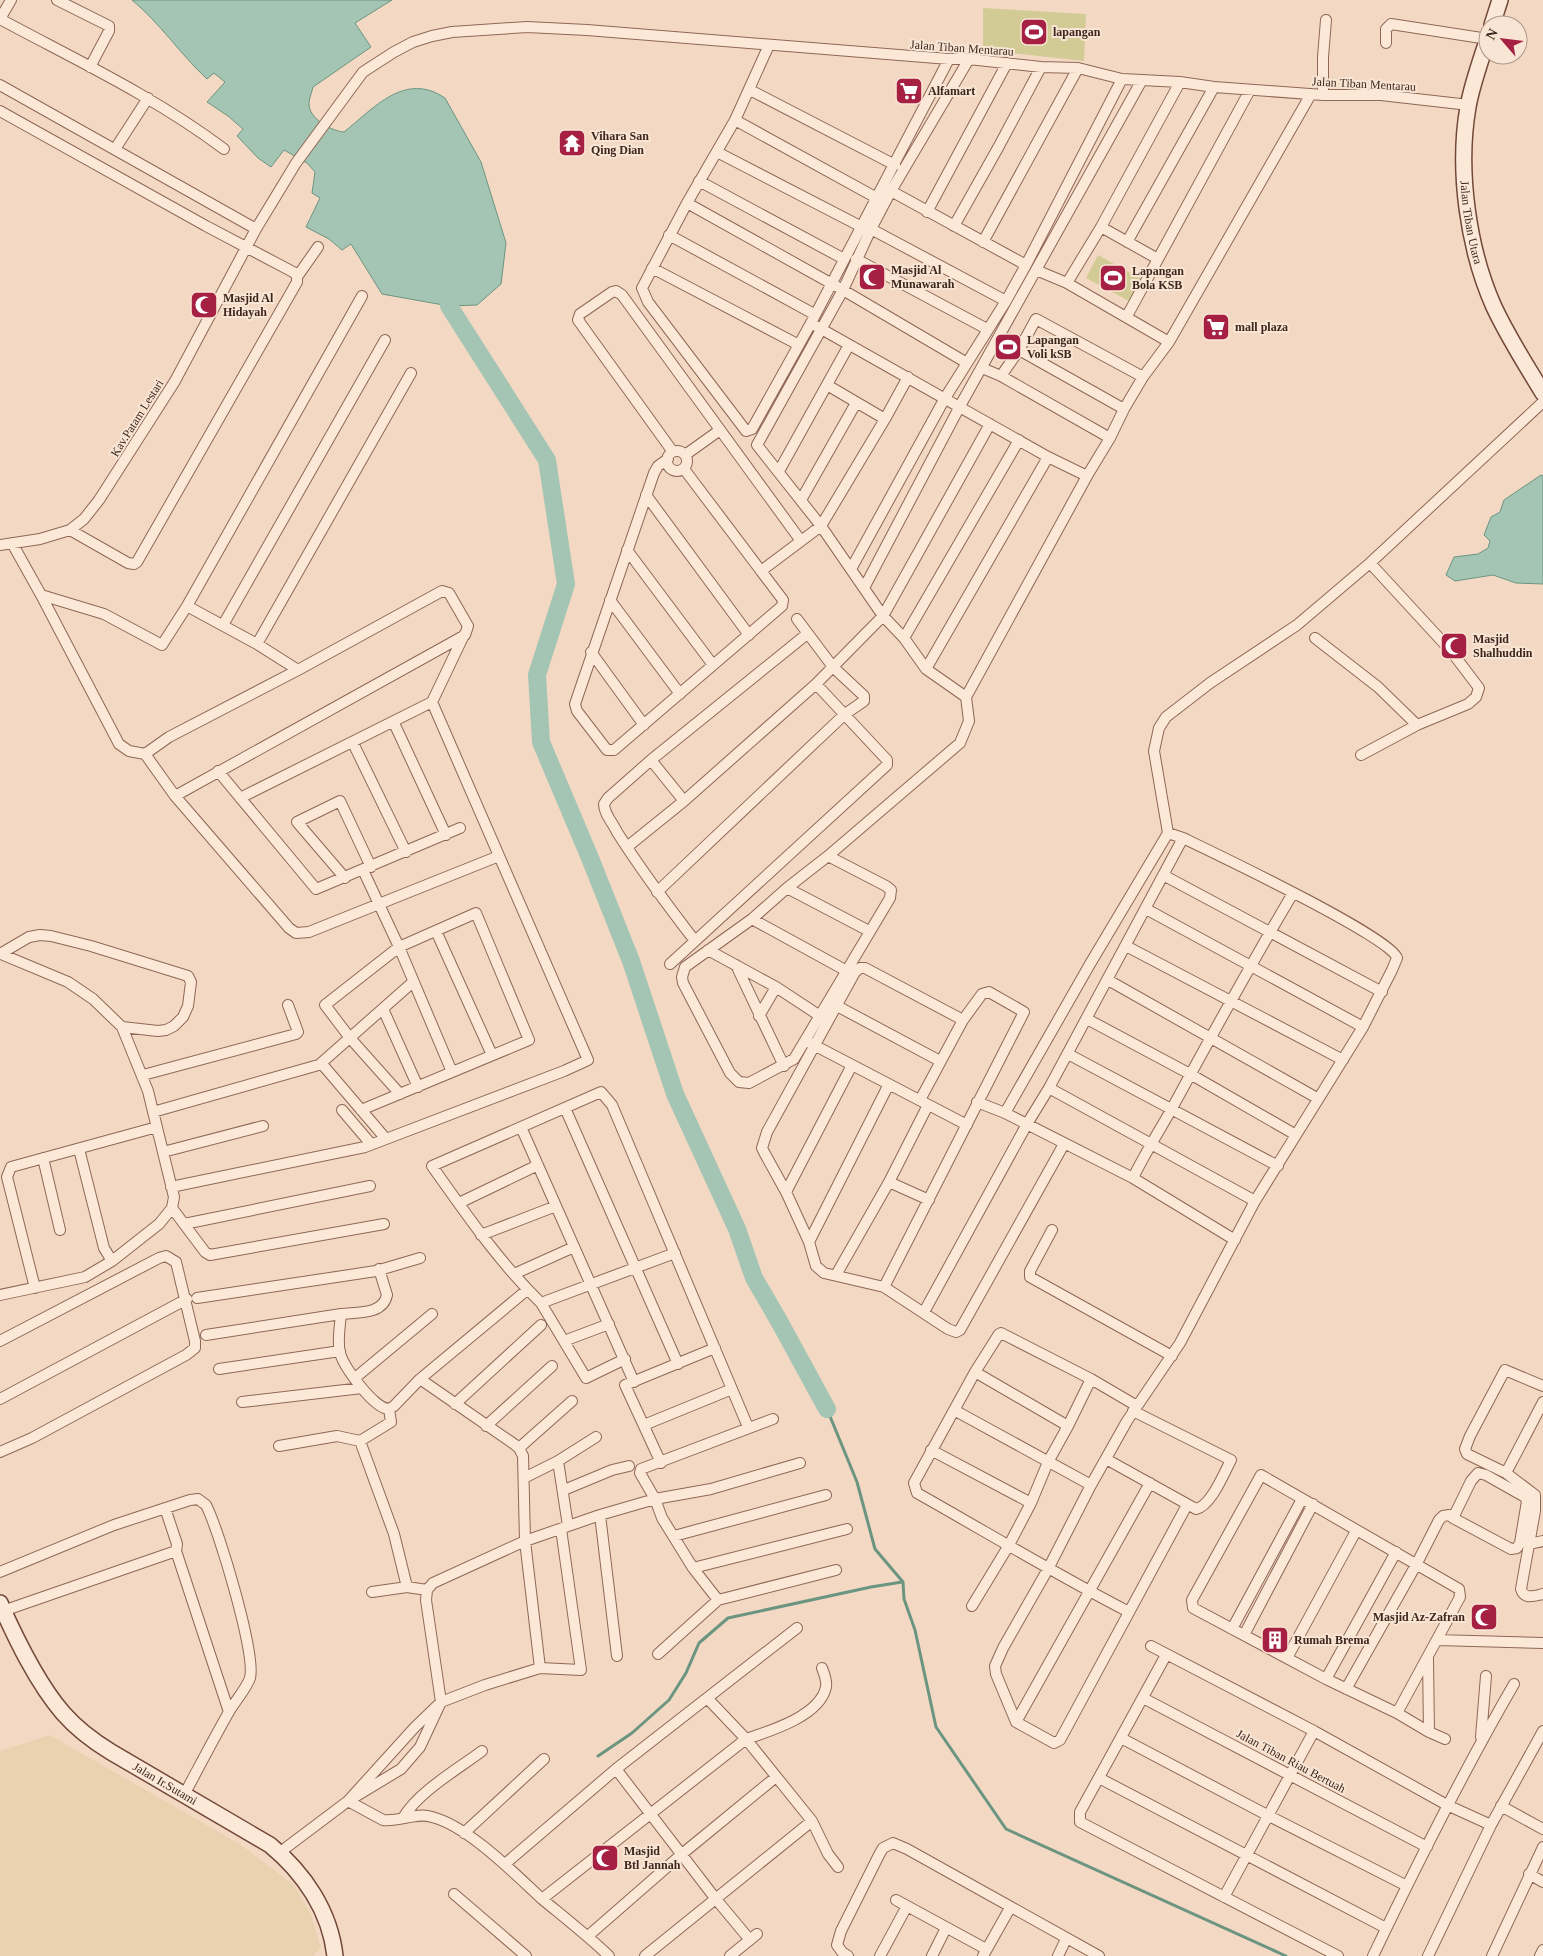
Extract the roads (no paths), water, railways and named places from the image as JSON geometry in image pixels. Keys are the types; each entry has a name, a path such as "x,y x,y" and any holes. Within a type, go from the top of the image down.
{"street":[{"path":"11,0 0,19 148,98 193,126 224,149"},
{"path":"57,0 109,26 109,31 90,68"},
{"path":"1495,15 1500,0"},
{"path":"1323,95 1323,57 1326,20"},
{"path":"1386,43 1385,34 1388,25 1391,24 1478,37"},
{"name":"Jalan Tiban Mentarau","path":"332,114 363,72 413,42 452,32 528,27 969,59 1041,67 1078,68 1122,79 1180,82 1214,87 1323,95 1381,95 1468,105"},
{"path":"769,45 735,120 687,202 643,285 643,295 746,431 752,429 799,345 949,59"},
{"path":"966,697 926,669 904,638 883,616 821,526 757,445 843,290 871,229 969,59"},
{"path":"927,212 1006,63"},
{"name":"Jalan Tiban Utara","path":"1480,65 1468,105 1464,135 1465,185 1479,264 1493,306 1543,393"},
{"path":"954,226 1041,67"},
{"path":"983,242 1078,68"},
{"path":"864,588 982,368 1122,79"},
{"path":"851,569 945,398 987,329 1031,267 1142,80"},
{"path":"1067,284 1101,227 1180,82"},
{"path":"0,85 256,229"},
{"path":"1127,242 1214,87"},
{"path":"750,90 895,165"},
{"path":"1126,316 1250,90"},
{"path":"828,856 886,886 891,890 890,898 868,931 794,1059 749,1084 739,1082 730,1073 682,977 682,972 688,963 752,919 960,743 969,721 966,697 1087,476 1110,438 1124,409 1143,378 1169,342 1311,94"},
{"path":"116,149 148,98"},
{"path":"0,111 206,226 295,273 297,276"},
{"name":"Kav.Patam Lestari","path":"0,545 70,530 84,519 99,500 175,381 256,229 296,162 332,114"},
{"path":"735,120 875,197"},
{"path":"717,152 860,226"},
{"path":"699,181 844,259"},
{"path":"892,191 983,242 1126,316 1169,342"},
{"path":"687,202 967,363"},
{"path":"1101,227 1158,259"},
{"path":"871,229 1006,301"},
{"path":"670,235 812,319 821,328 849,345 1048,457 1087,476"},
{"path":"70,530 128,563 134,564 137,562 296,282 297,276 318,247"},
{"path":"856,259 987,329"},
{"path":"652,268 799,345"},
{"path":"684,469 781,597 783,604 644,725 614,750 608,751 577,710 575,704 577,694 656,469 670,456 680,451 685,455 688,462 684,469 679,471 672,470 668,465 670,456 578,320 580,314 612,292 616,291 622,295 801,542"},
{"path":"41,595 104,614 162,645 187,606 362,296"},
{"path":"1001,376 1019,350 1036,319 1143,378"},
{"path":"223,625 385,340"},
{"path":"779,471 849,345"},
{"path":"1019,350 1124,409"},
{"path":"982,368 1001,376 1110,438"},
{"path":"257,644 411,373"},
{"path":"761,571 821,526 908,377"},
{"path":"827,385 856,404 885,419"},
{"path":"1005,1113 1090,964 1168,833 1154,751 1155,739 1166,717 1210,683 1297,625 1370,563 1543,402"},
{"path":"801,500 856,404"},
{"path":"627,847 684,800 816,684 883,616 990,424"},
{"path":"685,455 720,430"},
{"path":"904,638 1019,440"},
{"path":"926,669 1048,457"},
{"path":"646,494 749,635"},
{"path":"12,543 119,744 129,751 145,754 175,796 289,928 296,933 309,932 378,906 499,856"},
{"path":"627,550 713,665"},
{"path":"1361,754 1417,725 1468,704 1476,697 1479,688 1451,651 1370,563"},
{"path":"145,754 169,737 298,670 442,590 449,593 468,626 432,702 240,798"},
{"path":"610,600 680,694"},
{"path":"187,606 257,644 298,670"},
{"path":"657,892 845,714 863,703 865,698 833,667 796,619"},
{"path":"175,796 465,634"},
{"path":"696,941 657,892 605,812 604,804 608,798 651,760 808,634"},
{"path":"1315,638 1351,664 1378,687 1417,725"},
{"path":"591,652 644,725"},
{"path":"670,964 887,764 886,760 816,684"},
{"path":"171,1187 372,1144 564,1071 588,1060 432,702"},
{"path":"394,722 446,835"},
{"path":"353,743 406,852"},
{"path":"651,760 684,800"},
{"path":"218,771 316,889 460,828"},
{"path":"344,878 297,822 340,801 367,869 378,906 399,947 452,1072"},
{"path":"1168,833 1183,838 1293,893 1374,938 1396,955 1396,962 1382,992 1343,1060 1255,1201 1191,1324 1172,1356 1135,1409 1091,1485 1048,1569 1002,1648 995,1666 996,1674 1016,1722 1054,1743 1060,1740 1187,1506"},
{"path":"924,1312 1027,1124 1068,1054 1183,838"},
{"path":"1163,875 1382,992"},
{"path":"787,888 868,931"},
{"path":"1133,1178 1249,966 1293,893"},
{"path":"1146,909 1362,1027"},
{"path":"361,1110 418,1087 529,1040 476,913 399,947 325,1005 350,1038 400,1094"},
{"path":"752,919 845,970"},
{"path":"436,931 492,1056"},
{"path":"1,954 29,937 40,935 52,936 91,946 190,978 188,1006 183,1017 174,1026 158,1031 122,1027"},
{"path":"1126,946 1343,1060"},
{"path":"708,950 776,987 820,1016"},
{"path":"0,1295 85,1277 112,1260 159,1224 172,1208 174,1197 143,1075 122,1027 93,1000 68,982 1,954"},
{"path":"736,965 784,1066"},
{"path":"963,1020 862,967 856,972 767,1132 763,1144 765,1154 786,1192 809,1242 814,1262 818,1269 824,1273 884,1287 952,1332 960,1330 1064,1144"},
{"path":"1108,980 1318,1098"},
{"path":"153,1112 319,1065 413,982"},
{"path":"759,1016 776,987"},
{"path":"836,1275 889,1182 940,1061 963,1020 980,996 985,992 992,994 1024,1012 884,1287"},
{"path":"143,1075 296,1034 298,1032 288,1005"},
{"path":"837,1006 940,1061"},
{"path":"383,1009 418,1087"},
{"path":"1087,1019 1190,1074 1296,1135"},
{"path":"806,1040 966,1125"},
{"path":"1068,1054 1278,1166"},
{"path":"319,1065 322,1064 386,1139"},
{"path":"786,1192 852,1065"},
{"path":"809,1242 889,1084"},
{"path":"1049,1088 1255,1201"},
{"path":"624,1359 586,1378 541,1304 481,1235 432,1166 601,1092 612,1105 748,1428"},
{"path":"977,1102 1005,1113 1133,1178 1235,1240"},
{"path":"565,1108 678,1364"},
{"path":"342,1110 372,1144"},
{"path":"163,1152 263,1126"},
{"path":"35,1288 7,1177 11,1167 157,1127"},
{"path":"521,1127 634,1382"},
{"path":"79,1148 104,1248 112,1260"},
{"path":"43,1158 60,1230"},
{"path":"459,1203 538,1165"},
{"path":"889,1182 929,1200"},
{"path":"184,1224 370,1186"},
{"path":"481,1235 556,1206"},
{"path":"172,1208 205,1252 210,1255 384,1224"},
{"path":"1052,1230 1030,1271 1030,1278 1172,1356"},
{"path":"514,1274 574,1246"},
{"path":"541,1304 674,1253"},
{"path":"0,1341 166,1256 176,1262 187,1299 195,1341 195,1348 191,1352 32,1438 0,1452"},
{"path":"198,1298 393,1267 420,1258"},
{"path":"206,1335 376,1310 382,1307 387,1295 379,1269"},
{"path":"341,1314 340,1351 343,1360 362,1388 380,1406 384,1409 389,1409 420,1379 527,1290"},
{"path":"0,1399 187,1299"},
{"path":"355,1378 432,1314"},
{"path":"564,1341 609,1324"},
{"path":"455,1404 541,1325"},
{"path":"1106,1459 1187,1506 1196,1509 1205,1504 1231,1460 1135,1409 1091,1379 1001,1333 975,1372 914,1483 917,1494 1089,1592 1129,1612"},
{"path":"660,1463 625,1385 715,1348"},
{"path":"219,1369 340,1351"},
{"path":"486,1426 552,1366"},
{"path":"1543,1386 1505,1370 1465,1446 1467,1454 1506,1473 1536,1497 1521,1592 1528,1597 1543,1594"},
{"path":"975,1372 1068,1426"},
{"path":"420,1379 519,1448 524,1462 525,1541 540,1668"},
{"path":"972,1606 1009,1545 1031,1503 1048,1462 1091,1379"},
{"path":"242,1402 362,1388"},
{"path":"644,1425 732,1389"},
{"path":"519,1448 572,1400"},
{"path":"1506,1473 1543,1402"},
{"path":"279,1446 337,1436 360,1441 390,1422 389,1409"},
{"path":"954,1410 1091,1485"},
{"path":"718,1600 693,1568 662,1518 655,1499 640,1473 641,1469 773,1419"},
{"path":"524,1478 558,1461 596,1437"},
{"path":"360,1441 394,1534 407,1587"},
{"path":"931,1450 1031,1503"},
{"path":"348,1801 388,1755 441,1702 485,1685 540,1668 581,1670 565,1528 564,1490 558,1461"},
{"path":"280,1853 348,1801 391,1776 412,1758 428,1732 441,1702 426,1600 427,1590 433,1584 525,1541 600,1515 655,1499 711,1489 800,1463"},
{"path":"564,1490 612,1470 629,1466"},
{"path":"1346,1689 1416,1565 1439,1520 1446,1515 1514,1549 1520,1543 1528,1501 1525,1496 1486,1475 1478,1473 1471,1482 1453,1518"},
{"path":"1397,1713 1460,1597 1459,1589 1261,1475 1192,1600 1193,1608 1326,1679 1397,1713 1445,1739"},
{"path":"1016,1722 1150,1483"},
{"path":"674,1536 826,1494"},
{"path":"1232,1630 1302,1498"},
{"path":"0,1572 114,1525 165,1508 198,1499 206,1505 210,1512 247,1638 250,1654 250,1678 184,1794"},
{"path":"1244,1635 1313,1504"},
{"path":"165,1508 177,1544 176,1551 229,1712"},
{"path":"600,1515 617,1656"},
{"path":"693,1568 847,1530"},
{"path":"1287,1658 1356,1531"},
{"path":"1529,1544 1543,1541"},
{"path":"2,1607 176,1551"},
{"path":"1326,1679 1396,1552"},
{"path":"658,1654 718,1600 836,1570"},
{"path":"372,1592 407,1587 427,1590"},
{"name":"Jalan Ir.Sutami","path":"2,1607 45,1688 68,1718 94,1742 270,1845 280,1853 303,1879 320,1906 330,1930 335,1956"},
{"path":"505,1864 616,1769 708,1699 796,1628"},
{"path":"1437,1640 1543,1643"},
{"path":"1151,1646 1314,1731 1447,1805 1491,1825"},
{"path":"1166,1655 1080,1812 1080,1822 1338,1956"},
{"path":"1428,1657 1429,1732"},
{"path":"542,1898 746,1739 780,1728 812,1708 819,1701 826,1685 822,1668"},
{"path":"1481,1741 1486,1676"},
{"path":"1372,1956 1447,1805 1514,1684"},
{"name":"Jalan Tiban Riau Bertuah","path":"1143,1698 1427,1847"},
{"path":"708,1699 746,1739 812,1820 828,1854 838,1867"},
{"path":"1224,1897 1314,1731"},
{"path":"1428,1956 1491,1825 1543,1731"},
{"path":"1121,1738 1407,1886"},
{"path":"403,1818 422,1797 482,1751"},
{"path":"464,1833 544,1760"},
{"path":"616,1769 715,1898 754,1937 730,1956"},
{"path":"588,1936 682,1854 776,1777"},
{"path":"1099,1778 1248,1854 1386,1928"},
{"path":"348,1801 384,1820 421,1814 432,1816 464,1833 505,1864 609,1956"},
{"path":"1501,1806 1543,1829"},
{"path":"645,1956 812,1820"},
{"path":"848,1956 837,1945 841,1931 879,1855 888,1844 893,1843 1099,1956"},
{"path":"1492,1956 1543,1847"},
{"path":"1529,1874 1543,1882"},
{"path":"454,1894 526,1956"},
{"path":"896,1900 946,1928 985,1953 1010,1908"},
{"path":"880,1956 907,1906"},
{"path":"932,1956 946,1928"},
{"path":"1058,1956 1066,1939"},
{"path":"1540,1956 1543,1950"}],"waterway":[{"path":"449,306 547,460 566,584 537,675 541,742 631,961 675,1094 737,1229 754,1278 827,1409"},
{"path":"827,1409 857,1482 875,1549 903,1582 904,1599 915,1630 936,1727 1006,1829 1286,1956"},
{"path":"598,1756 632,1733 669,1700 686,1673 699,1643 728,1618 902,1582"}],"place":[{"name":"lapangan","path":"1034,32"},
{"name":"Alfamart","path":"909,91"},
{"name":"Vihara San Qing Dian","path":"572,143"},
{"name":"Masjid Al Munawarah","path":"872,277"},
{"name":"Lapangan Bola KSB","path":"1113,278"},
{"name":"Masjid Al Hidayah","path":"204,305"},
{"name":"mall plaza","path":"1216,327"},
{"name":"Lapangan Voli kSB","path":"1008,347"},
{"name":"Masjid Shalhuddin","path":"1454,646"},
{"name":"Masjid Az-Zafran","path":"1484,1617"},
{"name":"Rumah Brema","path":"1275,1640"},
{"name":"Masjid Btl Jannah","path":"605,1858"}]}
